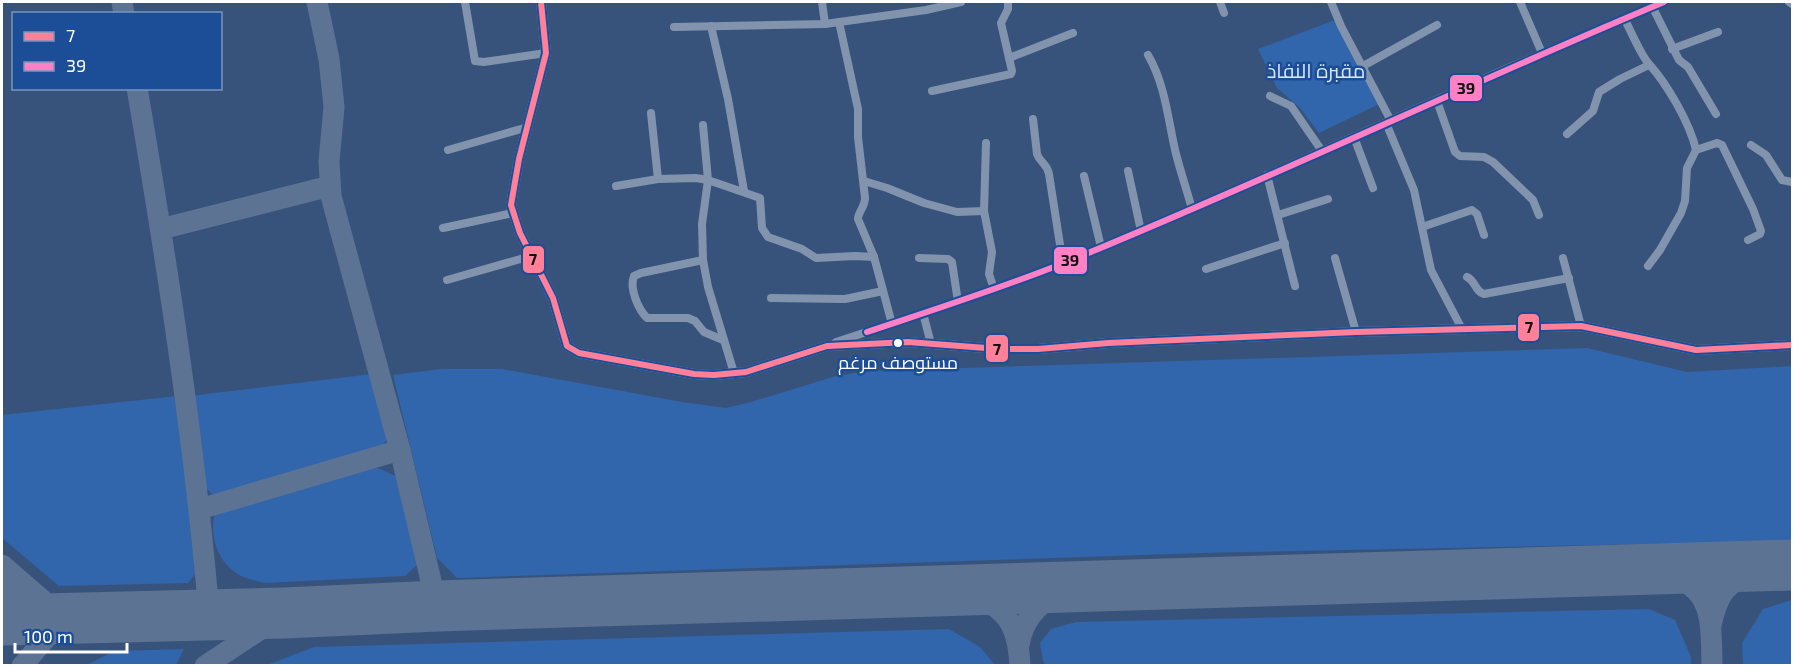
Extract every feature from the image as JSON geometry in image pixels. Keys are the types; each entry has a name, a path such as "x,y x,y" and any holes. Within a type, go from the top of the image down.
{"main road":[{"path":"541,2 546,53 513,184 513,213 531,256 553,298 565,341 573,351 694,374 734,373 765,366 827,346 908,342 999,349 1038,349 1108,343 1356,332 1581,326 1696,350 1792,345"}],"street":[{"path":"465,2 475,61 484,62 546,53"},
{"path":"822,2 825,24"},
{"path":"674,27 825,24 925,6 961,2"},
{"path":"932,91 1008,76 1012,71 1001,23 1008,9 1008,2"},
{"path":"1220,2 1224,13"},
{"path":"1331,2 1388,122 1414,190 1431,270 1462,329"},
{"path":"1520,2 1542,53"},
{"path":"827,346 1063,264 1437,101 1624,18 1648,5 1664,2"},
{"path":"1648,5 1672,49 1679,60 1688,67 1716,114"},
{"path":"1624,18 1649,65 1660,78 1690,130 1696,150 1687,168 1681,213 1648,266"},
{"path":"839,22 858,109 858,137 865,205 858,216 874,257 892,324"},
{"path":"1363,66 1437,25"},
{"path":"711,26 728,99 744,191"},
{"path":"1672,49 1718,32"},
{"path":"1009,58 1073,33"},
{"path":"1148,55 1157,70 1176,155 1192,209"},
{"path":"1566,134 1593,111 1599,92 1649,65"},
{"path":"1270,96 1291,106 1322,151"},
{"path":"1437,101 1455,152 1460,156 1484,157 1493,162 1533,200 1537,205 1539,215"},
{"path":"651,113 658,179"},
{"path":"1033,119 1037,154 1039,159 1046,163 1049,174 1063,264"},
{"path":"703,126 708,180 702,224 703,260 708,287 734,373"},
{"path":"448,150 528,128"},
{"path":"1354,137 1373,188"},
{"path":"986,143 984,211 992,252 989,274 994,289"},
{"path":"1696,150 1717,143 1722,145 1761,231 1760,234 1748,240"},
{"path":"1751,144 1766,155 1782,180 1792,182"},
{"path":"1128,171 1141,231"},
{"path":"1267,175 1295,286"},
{"path":"1084,176 1101,247"},
{"path":"616,186 681,177 708,180 760,198 762,228 768,237 802,249 816,258 874,257"},
{"path":"864,181 957,212 984,211"},
{"path":"1278,215 1328,200"},
{"path":"1422,227 1472,210 1477,214 1484,235"},
{"path":"443,228 513,213"},
{"path":"1206,269 1285,243"},
{"path":"447,280 531,256"},
{"path":"919,258 948,259 952,262 958,302"},
{"path":"1335,258 1356,332"},
{"path":"1563,258 1581,326"},
{"path":"703,260 641,273 634,276 632,288 640,311 647,318 688,318 695,321 704,332 723,340"},
{"path":"1467,277 1474,281 1478,291 1484,294 1569,278"},
{"path":"771,298 845,299 884,291"},
{"path":"923,313 930,344"}],"green space":[{"name":"مقبرة النفاذ","path":"1335,20 1379,104 1319,133 1300,108 1277,88 1258,49"},
{"path":"1587,348 1687,372 1792,366 1792,541 1202,553 457,578 437,558 393,375 442,369 502,369 726,408 836,376 869,371"},
{"path":"372,374 388,429 388,438 379,450 225,497 212,494 208,490 204,484 189,396"},
{"path":"177,396 197,572 188,583 59,586 2,538 2,415"},
{"path":"373,466 396,476 401,484 420,556 416,566 405,576 264,583 236,573 227,566 214,538 215,515"},
{"path":"1792,600 1792,665 1743,665 1742,643 1763,609"},
{"path":"1649,609 1675,620 1691,657 1691,665 1046,666 1040,643 1051,629 1076,622"},
{"path":"949,629 980,647 995,665 267,665 314,647"},
{"path":"184,649 176,665 87,665 114,651"}],"taxiway":[{"path":"122,2 124,12"},
{"path":"317,2 329,59 334,107 329,161 331,196 400,450 437,606"},
{"path":"137,90 179,350 196,481 209,613"},
{"path":"161,229 330,186"},
{"path":"200,509 400,450"},
{"path":"2,565 63,618 2,582"},
{"path":"1711,625 1721,596 1731,584 1756,566"},
{"path":"1651,569 1687,583 1704,602 1711,629 1712,666"},
{"path":"1019,645 1025,624 1037,608 1053,596 1073,587"},
{"path":"960,590 987,602 1005,616 1016,636 1020,666"},
{"path":"205,666 285,613"},
{"path":"22,666 63,618"}],"runway":[{"path":"2,620 1792,565"}],"transit line":[{"name":"7","path":"541,2 546,53 519,159 511,205 520,233 553,298 567,346 579,353 694,374 714,375 746,372 827,346 908,342 999,349 1038,349 1108,343 1356,332 1581,326 1696,350 1792,345"},
{"name":"39","path":"867,332 991,290 1140,232 1664,2"}],"place":[{"name":"مستوصف مرغم","path":"898,343"}]}
